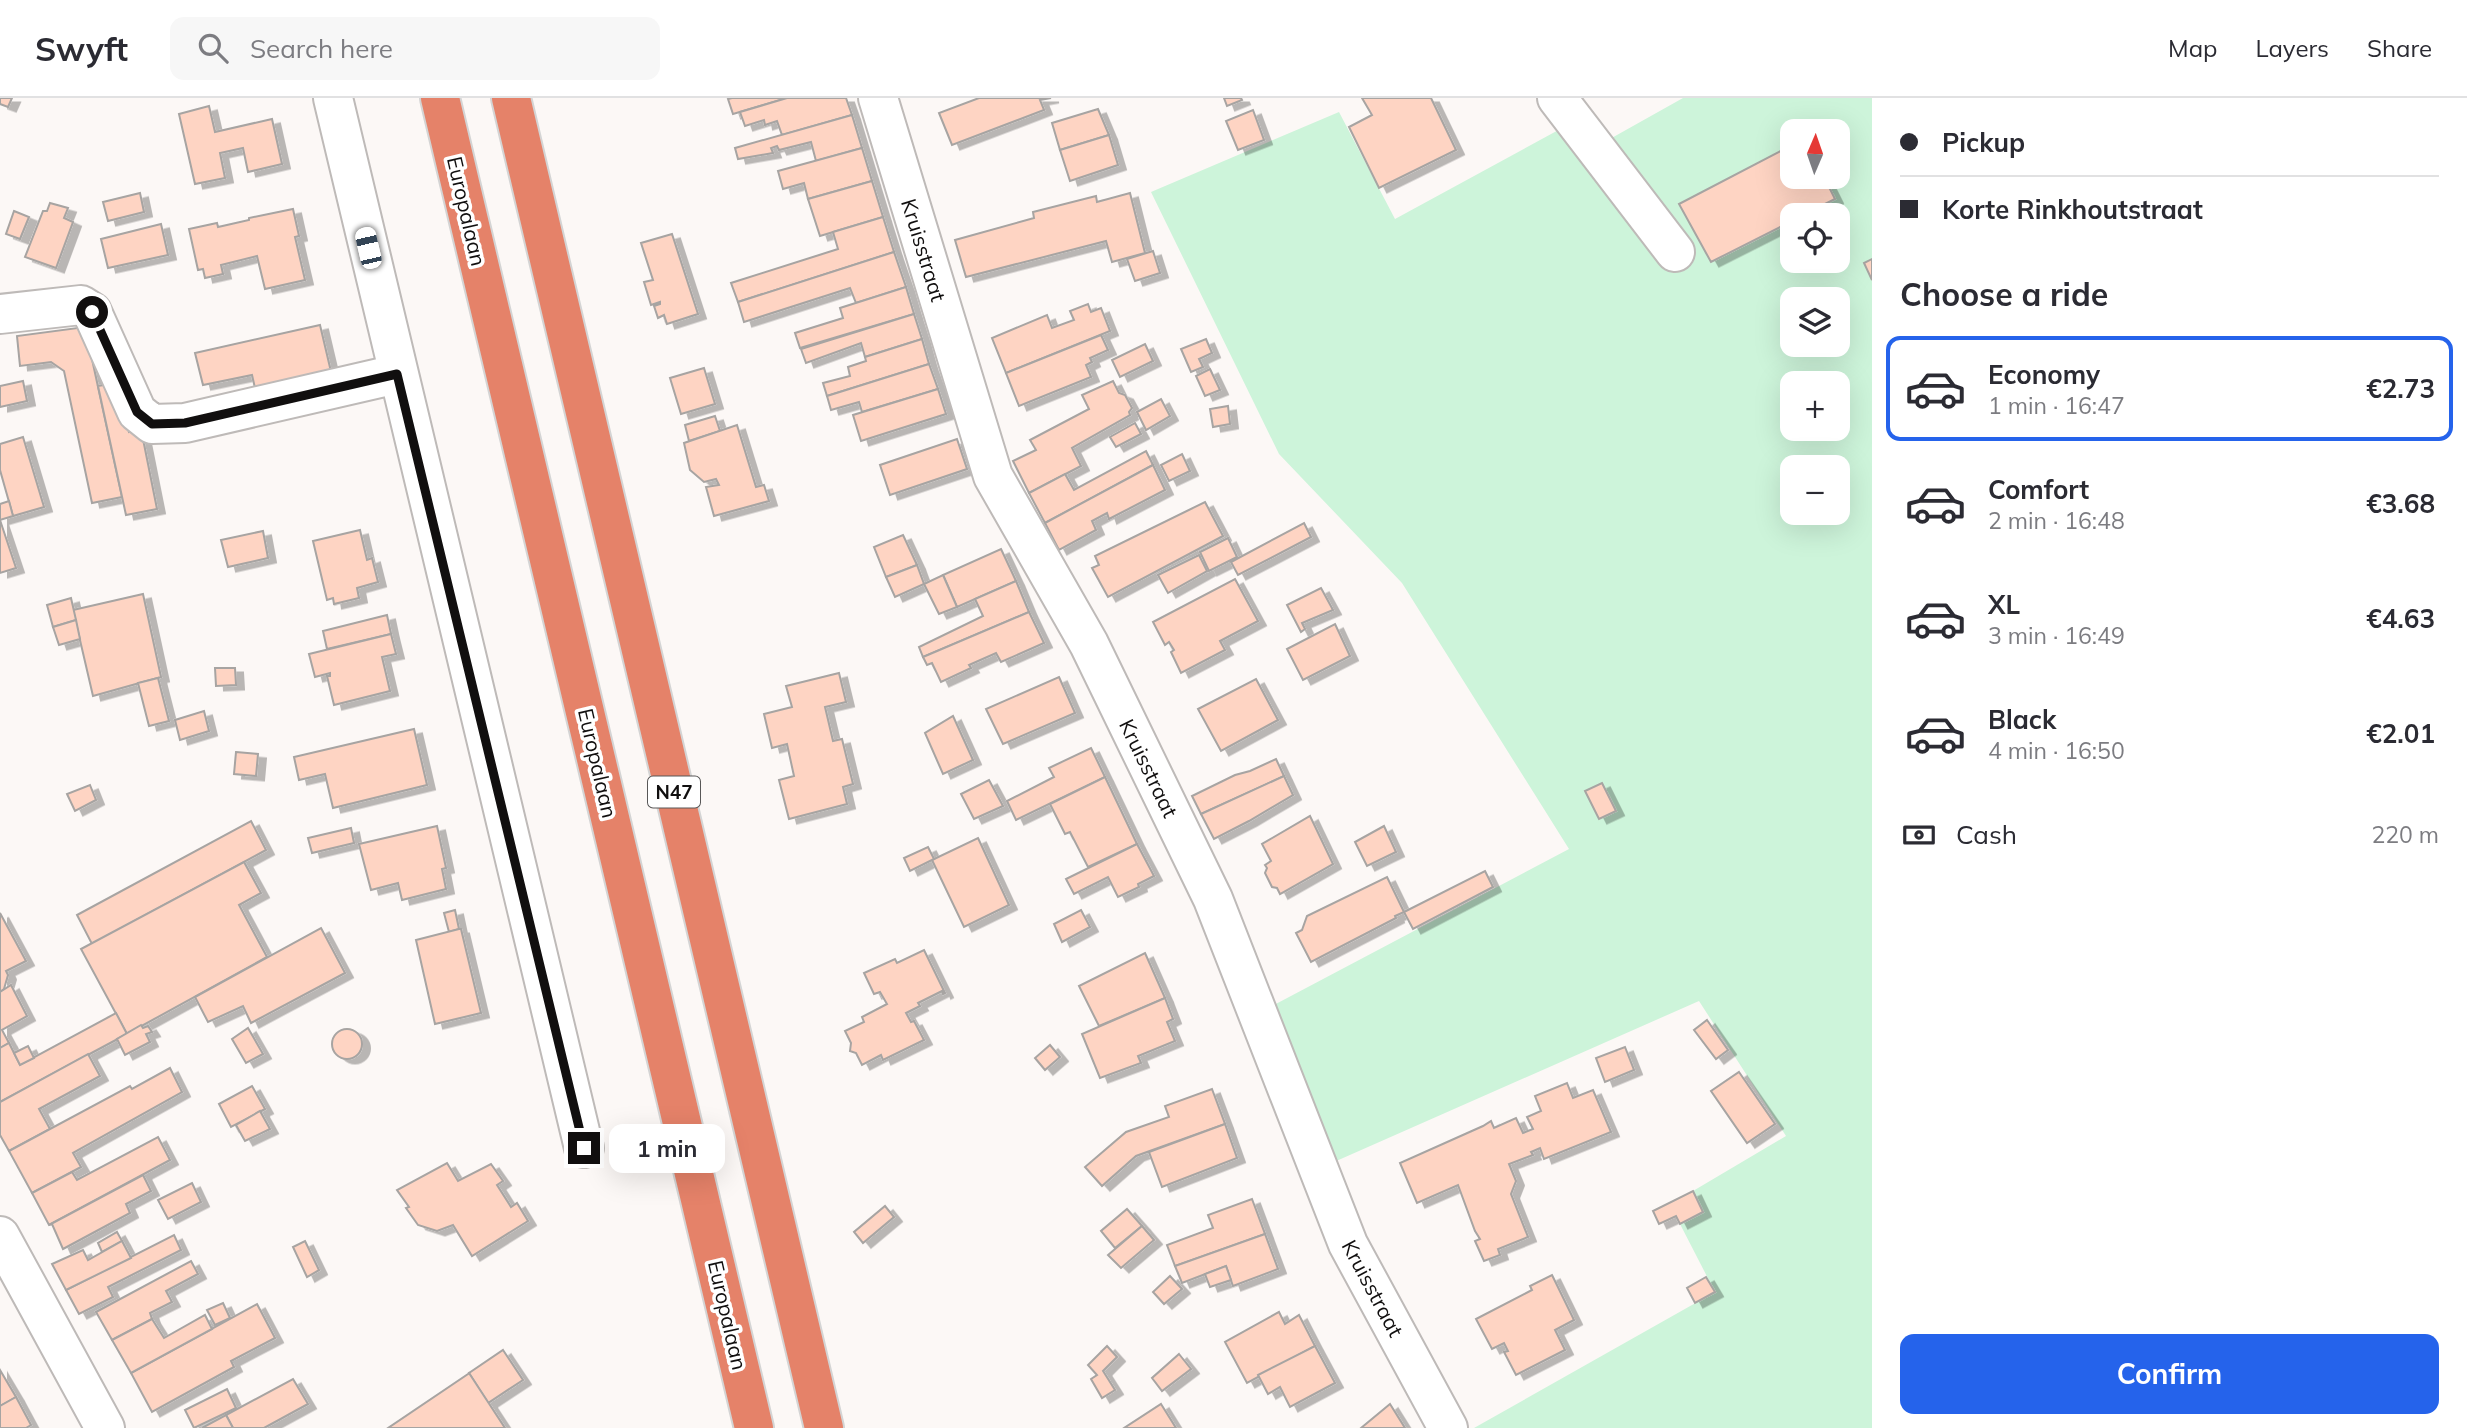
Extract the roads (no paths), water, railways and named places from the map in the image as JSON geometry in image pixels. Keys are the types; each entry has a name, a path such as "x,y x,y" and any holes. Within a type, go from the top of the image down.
{"highway":[{"name":"Europalaan","path":"440,98 754,1428"},
{"name":"N47","path":"511,98 824,1428"}],"street":[{"path":"333,98 584,1148"},
{"name":"Kruisstraat","path":"878,98 993,476 1089,644 1213,899 1348,1244 1448,1428"},
{"path":"1557,98 1675,252"},
{"path":"0,314 81,305 92,312 137,412 152,424 185,423 397,374"},
{"path":"0,1236 105,1428"}]}
